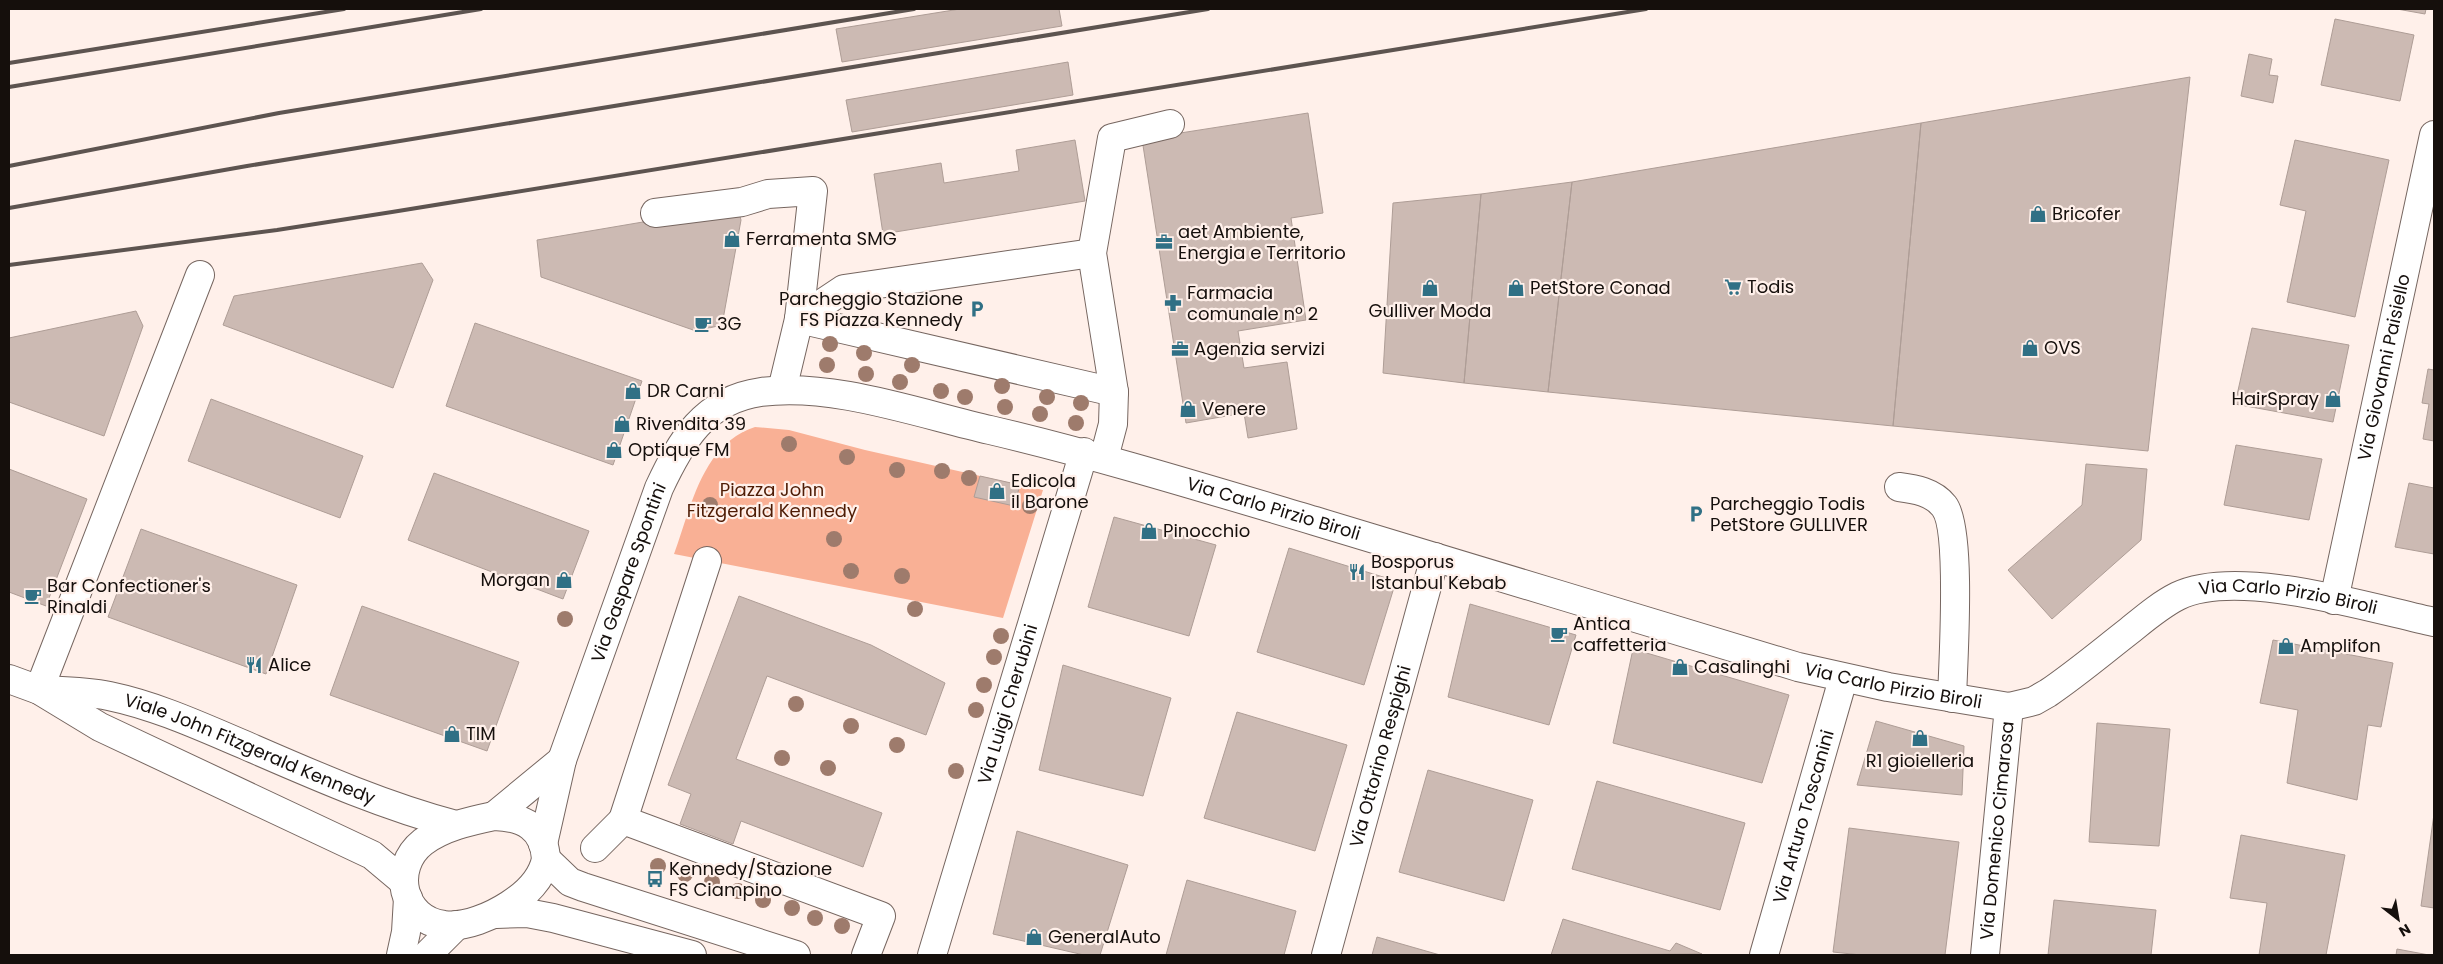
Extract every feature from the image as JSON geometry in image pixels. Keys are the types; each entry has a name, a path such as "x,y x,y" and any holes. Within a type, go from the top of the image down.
{"street":[{"path":"655,213 742,202 768,194 813,191 799,319 782,390 817,392 860,398 1094,455 1113,424 1114,392 1092,253 1112,138 1170,124"},
{"name":"Via Giovanni Paisiello","path":"2334,600 2434,135"},
{"path":"799,319 844,289 1092,253"},
{"path":"39,690 200,274"},
{"path":"799,319 1114,392"},
{"name":"Via Gaspare Spontini","path":"545,851 562,760 659,488 675,454 688,434 701,420 717,408 758,392 782,390"},
{"name":"Via Carlo Pirzio Biroli","path":"1094,455 1843,679 2009,707 2034,701 2048,693 2156,609 2180,595 2208,587 2237,585 2278,589 2434,622"},
{"name":"Via Luigi Cherubini","path":"932,955 1094,455"},
{"path":"1899,487 1916,490 1936,499 1944,507 1951,525 1954,627 1952,698"},
{"name":"Via Ottorino Respighi","path":"1326,955 1435,557"},
{"path":"595,848 623,820 707,560"},
{"name":"Viale John Fitzgerald Kennedy","path":"9,679 39,690 100,727 324,830 372,855 405,890"},
{"name":"Via Arturo Toscanini","path":"1764,955 1843,679"},
{"name":"Viale John Fitzgerald Kennedy","path":"39,690 94,693 142,706 185,720 341,786 419,815 456,825"},
{"name":"Via Domenico Cimarosa","path":"1985,955 2009,707"},
{"path":"494,816 562,760"},
{"path":"401,955 406,932 404,873 412,854 423,842 456,825 494,816 513,817 532,826 545,851 570,882 697,925 796,955"},
{"path":"623,820 881,916 866,955"},
{"path":"496,914 522,897 534,883 545,866 545,851"},
{"path":"405,890 426,918 445,925 457,925 496,914 527,913 687,954 697,925"},
{"path":"427,955 457,925"}],"green space":[{"name":"Piazza John Fitzgerald Kennedy","path":"755,427 789,430 865,450 1043,490 1003,618 674,554 693,498 711,463 722,448 737,435"}],"building":[{"path":"960,9 1059,9 1062,26 842,62 836,29"},
{"path":"2397,9 2426,9 2425,14"},
{"path":"2335,19 2414,35 2400,101 2321,85"},
{"path":"2249,54 2272,59 2269,75 2278,76 2273,103 2241,96"},
{"path":"1068,62 1073,95 852,132 846,100"},
{"path":"2190,77 2148,451 1893,426 1921,123"},
{"path":"1308,113 1323,213 1291,218 1306,320 1238,331 1244,368 1287,362 1297,429 1248,438 1244,413 1186,423 1142,139"},
{"name":"Todis","path":"1921,123 1893,426 1548,392 1572,182"},
{"path":"1075,140 1085,201 883,234 874,174 941,163 944,183 1019,171 1016,150"},
{"path":"2295,140 2389,160 2355,317 2287,302 2306,211 2280,205"},
{"name":"PetStore Conad","path":"1572,182 1548,392 1464,383 1481,194"},
{"name":"Gulliver Moda","path":"1481,194 1464,383 1383,373 1393,203"},
{"path":"737,206 741,220 722,325 696,331 541,277 537,240"},
{"path":"422,263 433,280 393,388 223,325 234,296"},
{"path":"136,311 143,326 104,436 9,402 9,338"},
{"path":"475,323 642,381 613,465 446,406"},
{"path":"2252,328 2349,345 2333,422 2235,404"},
{"path":"2428,369 2434,370 2434,441 2423,439 2429,404 2422,403"},
{"path":"211,399 363,456 340,518 188,461"},
{"path":"2236,445 2322,459 2309,520 2224,505"},
{"path":"2086,464 2147,469 2141,540 2052,619 2008,570 2082,505"},
{"path":"9,469 87,499 46,606 9,592"},
{"path":"434,473 589,531 563,599 408,540"},
{"name":"Edicola il Barone","path":"980,476 1020,485 1014,506 974,497"},
{"path":"2409,483 2434,488 2434,554 2395,547"},
{"path":"1114,517 1216,545 1189,636 1088,607"},
{"path":"141,529 297,585 266,674 108,617"},
{"path":"1289,548 1396,581 1364,685 1257,652"},
{"path":"739,596 871,645 945,683 926,735 767,676 736,759 882,813 863,867 741,821 733,844 680,824 691,794 668,785"},
{"path":"1470,604 1576,635 1549,725 1448,697"},
{"path":"362,606 519,662 487,751 330,695"},
{"path":"2273,640 2393,663 2381,727 2368,725 2357,800 2287,783 2298,710 2260,703"},
{"path":"1633,649 1789,695 1762,783 1613,743"},
{"path":"1063,665 1171,698 1143,796 1039,770"},
{"path":"1237,712 1347,745 1315,851 1204,818"},
{"path":"1876,721 1964,746 1962,795 1857,785"},
{"path":"2097,723 2170,729 2159,846 2089,842"},
{"path":"1428,770 1533,800 1504,901 1399,872"},
{"path":"1597,781 1745,823 1720,910 1572,869"},
{"path":"2434,814 2434,908 2421,906"},
{"path":"1849,828 1959,842 1945,955 1861,955 1833,952"},
{"path":"1017,831 1128,865 1100,955 1084,955 993,934"},
{"path":"2241,835 2345,855 2326,955 2259,955 2267,903 2230,898"},
{"path":"1187,880 1296,911 1284,955 1166,955"},
{"path":"2054,900 2156,910 2151,955 2048,955"},
{"path":"1563,919 1670,951 1676,943 1702,954 1551,955"},
{"path":"1377,937 1440,955 1372,955"},
{"path":"2397,949 2429,955 2396,955"}],"railway":[{"path":"9,63 344,9"},
{"path":"9,87 481,9"},
{"path":"9,166 279,113 914,9"},
{"path":"9,208 247,166 1208,9"},
{"path":"9,265 277,230 1646,9"}],"place":[{"name":"Bricofer","path":"2038,214"},
{"name":"Ferramenta SMG","path":"732,239"},
{"name":"aet Ambiente, Energia e Territorio","path":"1164,242"},
{"name":"Todis","path":"1733,287"},
{"name":"Gulliver Moda","path":"1430,288"},
{"name":"PetStore Conad","path":"1516,288"},
{"name":"Farmacia comunale nº 2","path":"1173,303"},
{"name":"Parcheggio Stazione FS Piazza Kennedy","path":"977,309"},
{"name":"3G","path":"703,324"},
{"name":"OVS","path":"2030,348"},
{"name":"Agenzia servizi","path":"1180,349"},
{"name":"DR Carni","path":"633,391"},
{"name":"HairSpray","path":"2333,399"},
{"name":"Venere","path":"1188,409"},
{"name":"Rivendita 39","path":"622,424"},
{"name":"Optique FM","path":"614,450"},
{"name":"Edicola il Barone","path":"997,491"},
{"name":"Parcheggio Todis PetStore GULLIVER","path":"1696,514"},
{"name":"Pinocchio","path":"1149,531"},
{"name":"Bosporus Istanbul Kebab","path":"1357,572"},
{"name":"Morgan","path":"564,580"},
{"name":"Bar Confectioner's Rinaldi","path":"33,596"},
{"name":"Antica caffetteria","path":"1559,634"},
{"name":"Amplifon","path":"2286,646"},
{"name":"Alice","path":"254,665"},
{"name":"Casalinghi","path":"1680,667"},
{"name":"TIM","path":"452,734"},
{"name":"R1 gioielleria","path":"1920,738"},
{"name":"Kennedy/Stazione FS Ciampino","path":"655,879"},
{"name":"GeneralAuto","path":"1034,937"}]}
